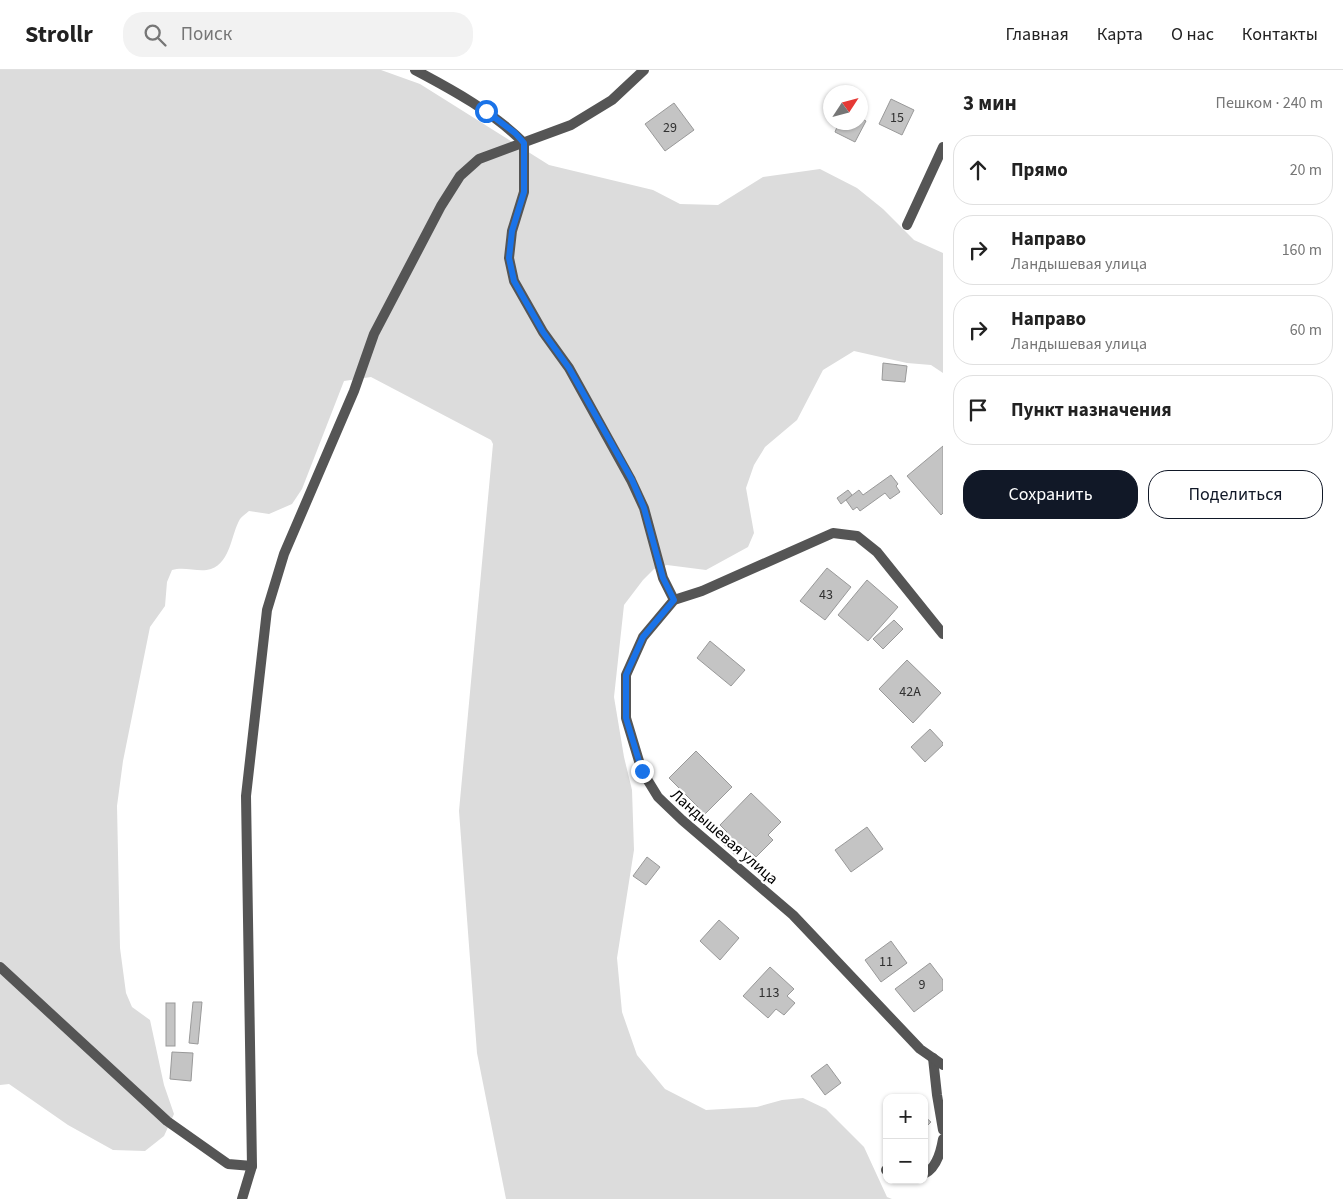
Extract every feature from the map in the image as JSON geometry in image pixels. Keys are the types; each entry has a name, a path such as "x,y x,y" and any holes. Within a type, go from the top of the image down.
{"street":[{"path":"415,70 444,85 486,111 515,133 524,143 524,192 512,231 509,258 514,281 543,332 569,368 632,480 644,508 663,578 674,600 702,591 833,533 857,536 877,552 943,634"},
{"path":"242,1199 252,1166 246,796 266,610 284,554 354,392 374,334 441,206 460,176 479,159 571,125 612,100 644,70"},
{"path":"906,225 943,147"},
{"name":"Ландышевая улица","path":"674,600 643,637 626,675 626,718 642,771 658,797 664,803 792,915 920,1049 943,1065"},
{"path":"0,966 167,1121 228,1164 252,1166"},
{"path":"933,1058 943,1130"},
{"path":"928,1172 940,1157 943,1139"}],"shaded area":[{"path":"0,70 381,70 420,84 549,165 653,190 680,204 718,205 763,177 820,169 857,188 883,209 914,240 943,253 943,373 931,365 907,363 854,351 823,370 797,420 765,447 754,465 746,488 754,533 748,547 706,570 667,565 654,569 624,605 614,697 624,757 632,790 634,850 617,958 622,1012 637,1055 665,1089 706,1110 757,1107 782,1100 803,1098 826,1109 864,1147 887,1197 892,1199 506,1199 477,1053 459,811 493,444 491,440 371,377 344,381 302,489 292,504 269,514 249,511 240,519 227,554 218,565 211,569 172,570 167,582 165,606 150,627 123,761 117,806 120,948 126,993 132,1007 150,1020 164,1085 174,1114 164,1136 145,1151 113,1150 68,1125 9,1084 0,1085"}],"building":[{"path":"891,99 914,110 902,135 879,124"},
{"path":"674,103 694,130 665,151 645,124"},
{"path":"836,130 861,130 855,142 835,132"},
{"path":"883,363 907,366 905,382 882,380"},
{"path":"943,446 943,513 941,515 907,476"},
{"path":"891,475 898,484 896,486 900,492 890,499 885,493 860,511 857,507 853,510 846,500 859,490 863,495"},
{"path":"848,490 852,495 841,504 837,498"},
{"path":"827,568 851,587 825,620 800,601"},
{"path":"867,580 898,607 868,641 838,615"},
{"path":"894,620 903,629 883,649 873,639"},
{"path":"710,641 745,670 731,686 697,658"},
{"path":"907,660 941,693 913,723 879,689"},
{"path":"930,729 943,745 925,762 911,747"},
{"path":"696,751 732,787 705,814 669,778"},
{"path":"751,793 781,822 768,835 773,840 756,857 745,847 736,856 719,840 727,832 720,825"},
{"path":"867,827 883,849 851,872 835,850"},
{"path":"647,857 660,867 646,885 633,876"},
{"path":"719,920 739,938 720,960 700,941"},
{"path":"891,941 907,963 881,982 865,960"},
{"path":"930,963 943,980 943,990 914,1012 895,989"},
{"path":"770,967 794,989 787,996 795,1003 784,1015 776,1009 768,1018 743,996"},
{"path":"193,1002 202,1002 198,1044 189,1043"},
{"path":"166,1003 175,1003 175,1046 166,1046"},
{"path":"172,1052 193,1053 191,1081 170,1079"},
{"path":"827,1064 841,1083 825,1095 811,1076"}],"route":[{"path":"486,111 515,133 524,143 524,192 512,231 509,258 514,281 543,332 569,368 632,480 644,508 663,578 674,600 643,637 626,675 626,718 642,771"}]}
